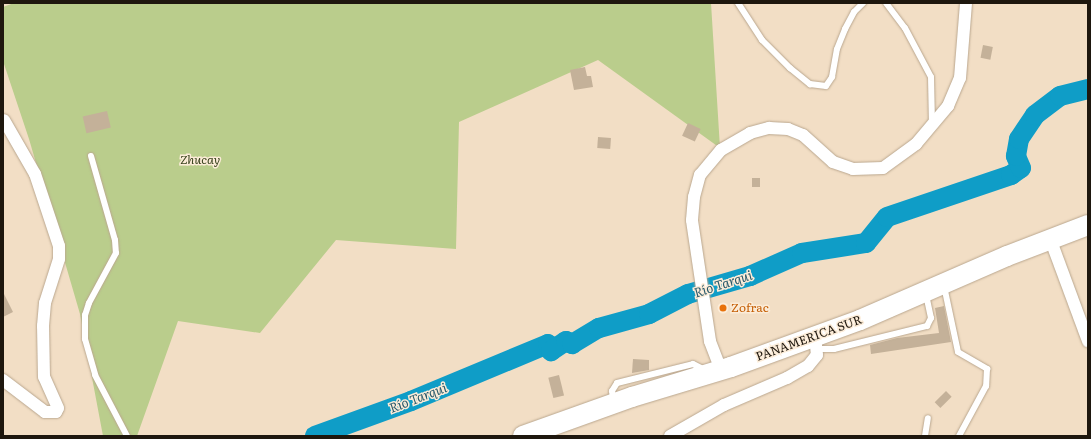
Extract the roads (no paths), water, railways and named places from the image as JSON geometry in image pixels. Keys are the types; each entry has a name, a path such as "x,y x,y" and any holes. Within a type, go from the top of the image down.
{"highway":[{"name":"PANAMERICA SUR","path":"523,436 613,403 816,343 925,292 1007,256 1051,241 1088,225"}],"street":[{"path":"716,372 699,274 692,220 694,197 700,175 721,150 750,133 769,128 788,128 804,135 833,162 853,168 868,170 883,168 916,144 932,127 948,106 960,78 966,3"},
{"path":"3,380 45,412 56,412 58,408 44,377 43,326 45,303 59,259 59,246 35,174 4,120"},
{"path":"1051,241 1088,341"},
{"path":"670,436 724,405 787,378 808,366 814,362 816,343"}],"lane":[{"path":"738,3 762,40 790,68 810,84 826,86 832,77 837,49 844,29 854,12 863,3"},
{"path":"886,3 905,28 931,77 932,127"},
{"path":"91,156 115,240 116,253 89,303 85,315 86,339 95,375 127,436"},
{"path":"944,284 958,352 987,369 986,386 959,436"},
{"path":"816,343 853,345 927,326 931,318 925,292"},
{"path":"925,436 928,418"}],"waterway":[{"name":"Río Tarqui","path":"315,436 411,401 548,344 551,351 566,341 572,344 599,328 649,314 688,294 750,276 802,253 866,243 887,217 1011,175 1021,168 1016,156 1019,139 1035,115 1060,96 1088,89"}],"place":[{"name":"Zofrac","path":"723,308"}],"park label":[{"name":"Zhucay","path":"200,160"}]}
